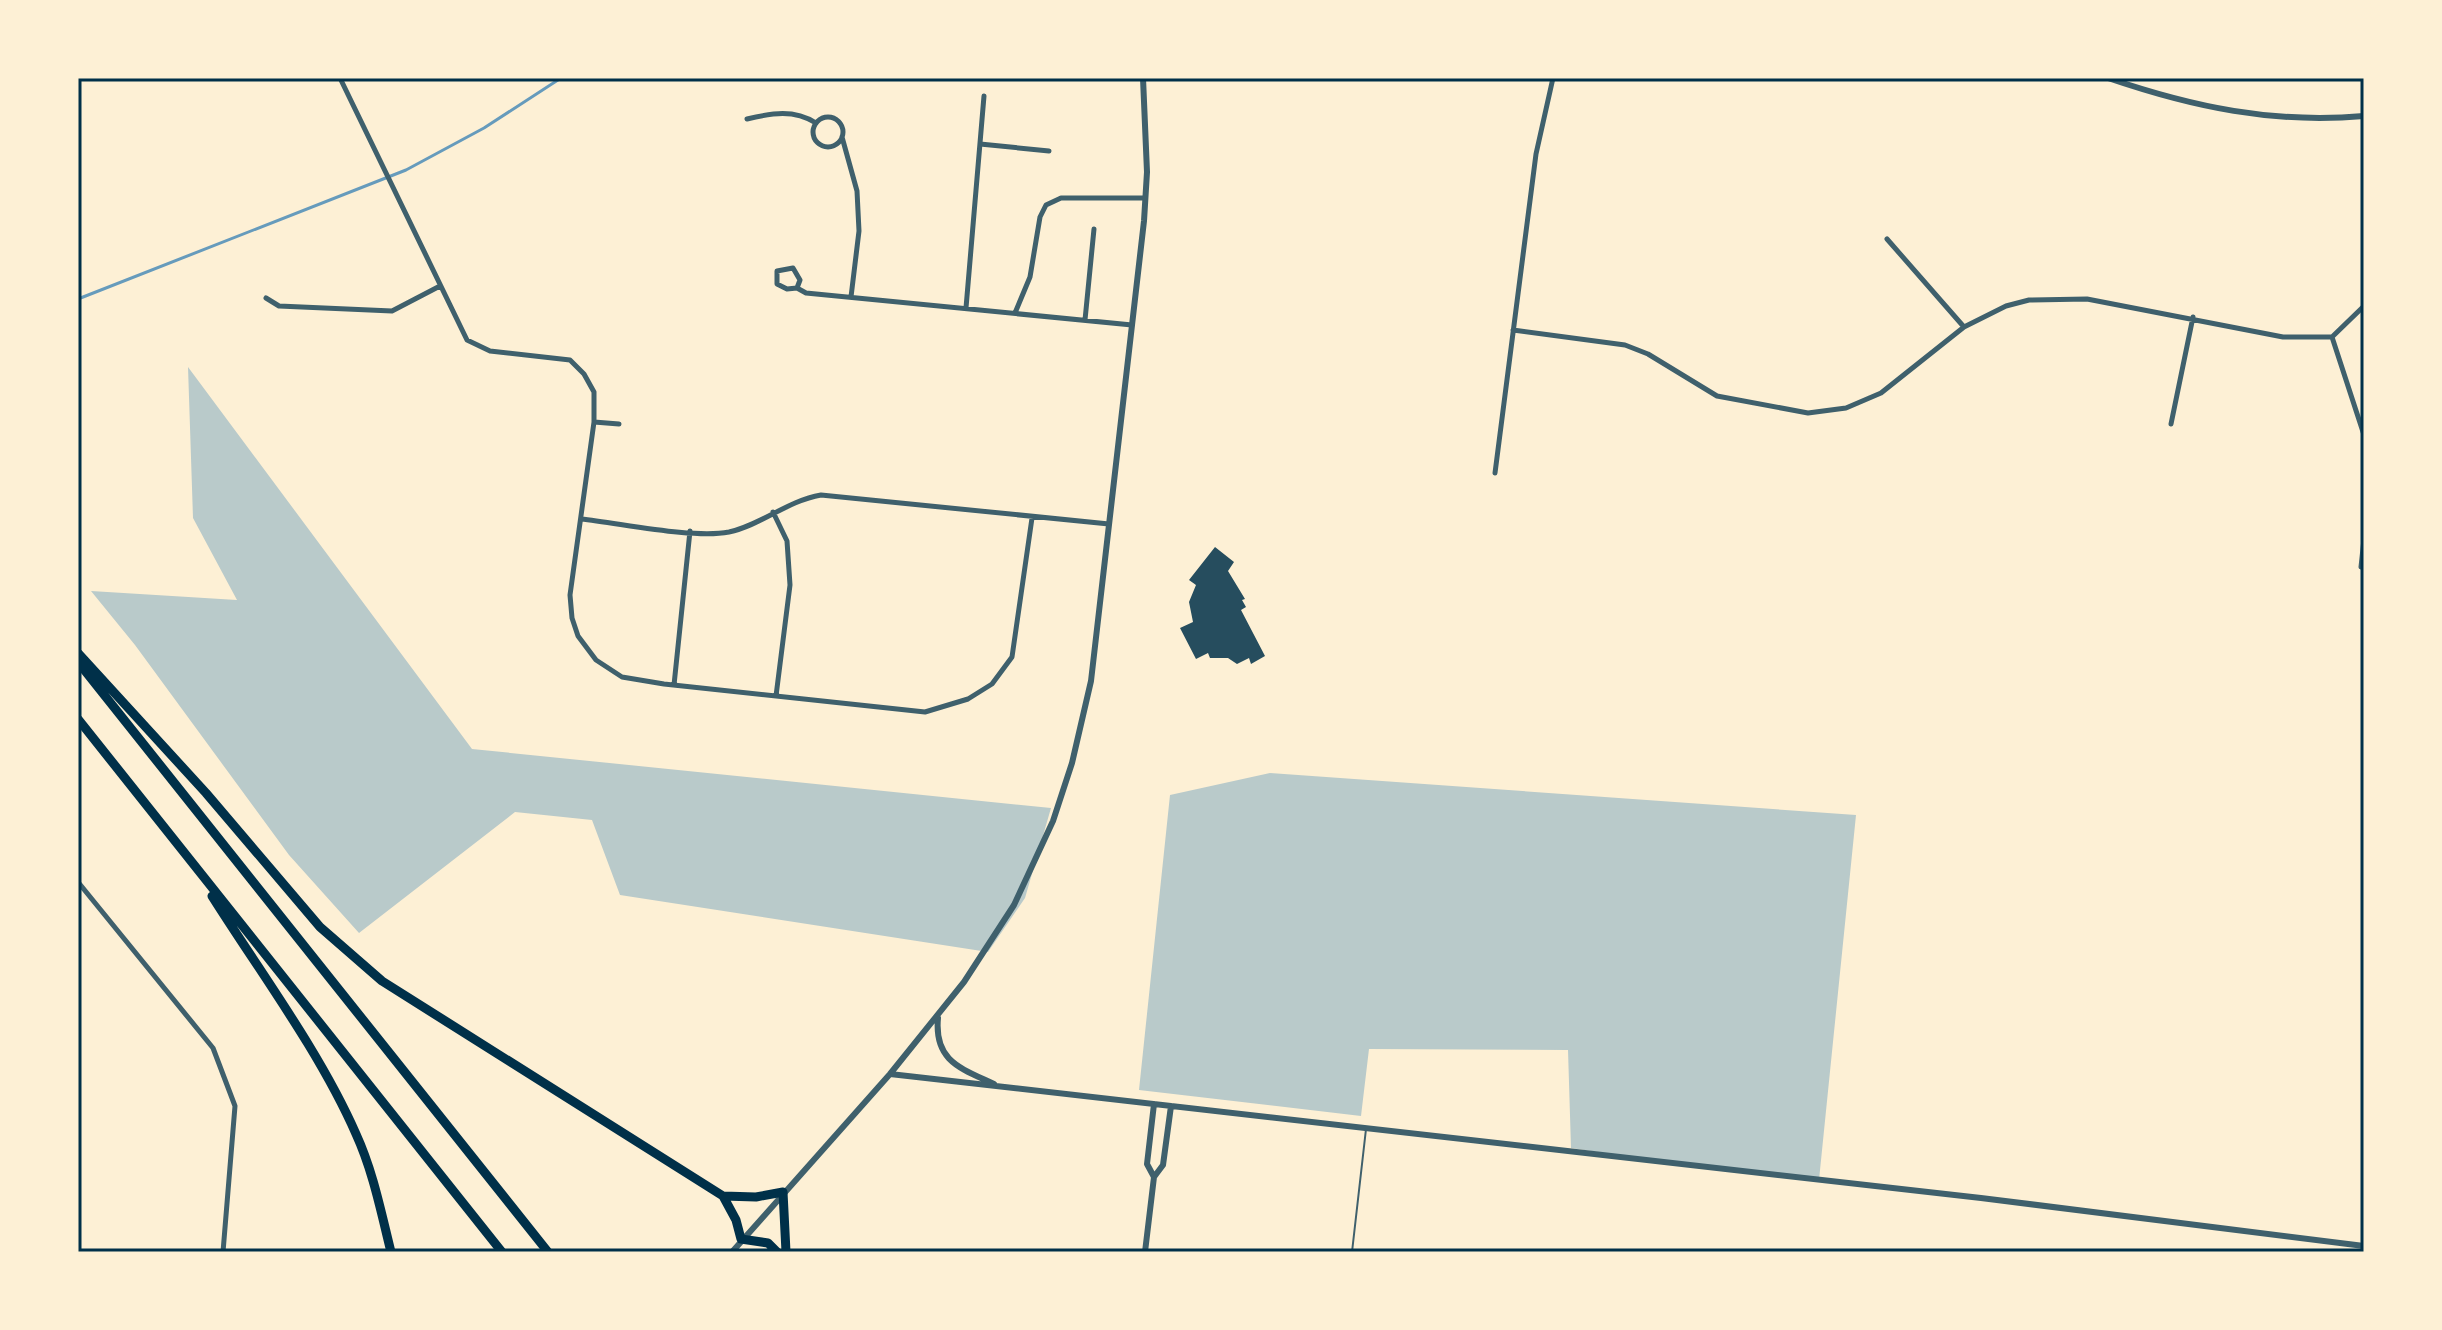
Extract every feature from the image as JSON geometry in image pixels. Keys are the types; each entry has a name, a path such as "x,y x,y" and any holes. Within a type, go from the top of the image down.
{"highway":[{"path":"78,653 320,927 382,981 723,1196 736,1220 741,1239 768,1243 777,1252"},
{"path":"78,662 548,1252"},
{"path":"78,719 502,1252"},
{"path":"189,860 329,1083 356,1134 375,1188 391,1252"},
{"path":"723,1196 756,1197 783,1192 786,1252"}],"street":[{"path":"340,78 467,340 490,351 570,360 584,374 594,392 594,422 570,595 578,636 596,660 622,677 925,712 968,699 992,684 1012,657 1032,518"},
{"path":"732,1252 890,1074 970,974 1014,905 1053,821 1072,763 1091,681 1145,198 1147,128 1143,78"},
{"path":"1495,473 1536,154 1553,78"},
{"path":"2108,78 2174,101 2225,112 2277,118 2364,116"},
{"path":"966,308 984,96"},
{"path":"747,119 773,113 797,114 816,123"},
{"path":"842,137 836,145 822,147 813,136 816,123 825,118 835,119 842,127 857,191 859,231 851,297"},
{"path":"980,144 1049,151"},
{"path":"1015,313 1030,277 1040,217 1046,205 1061,198 1145,198"},
{"path":"1085,320 1094,229"},
{"path":"1887,239 1964,327"},
{"path":"797,288 800,280 793,268 777,271 777,284 806,293 1132,325"},
{"path":"266,298 279,306 378,313 406,306 440,286"},
{"path":"1513,330 1625,345 1648,354 1717,396 1808,413 1846,408 1881,393 1964,327 2006,306 2055,297 2193,317 2283,337 2332,337 2364,306"},
{"path":"2171,424 2193,317"},
{"path":"2332,337 2364,435"},
{"path":"594,422 619,424"},
{"path":"581,519 690,531 730,532 800,499 821,495 1109,524"},
{"path":"773,512 787,541 790,585 776,696"},
{"path":"674,685 690,531"},
{"path":"2361,567 2364,539"},
{"path":"78,882 213,1048 235,1106 223,1252"},
{"path":"938,1015 936,1034 941,1050 958,1067 1001,1087"},
{"path":"890,1074 1981,1198 2364,1246"},
{"path":"1154,1104 1147,1164 1154,1177"},
{"path":"1145,1252 1154,1177 1163,1165 1171,1106"}],"lane":[{"path":"1352,1252 1366,1128"}],"shaded area":[{"path":"188,367 472,749 1051,808 1025,898 988,952 620,895 592,820 515,812 359,933 289,855 135,645 91,591 237,600 193,518"},
{"path":"1270,773 1856,815 1819,1180 1706,1168 1571,1148 1568,1050 1369,1049 1361,1116 1139,1090 1170,795"}],"building":[{"path":"1215,547 1234,562 1228,571 1245,599 1242,600 1246,607 1241,610 1265,656 1251,664 1249,658 1237,664 1228,658 1210,658 1208,653 1196,659 1180,628 1193,622 1189,602 1196,585 1189,580"}],"waterway":[{"path":"78,299 406,170 484,128 561,78"}]}
